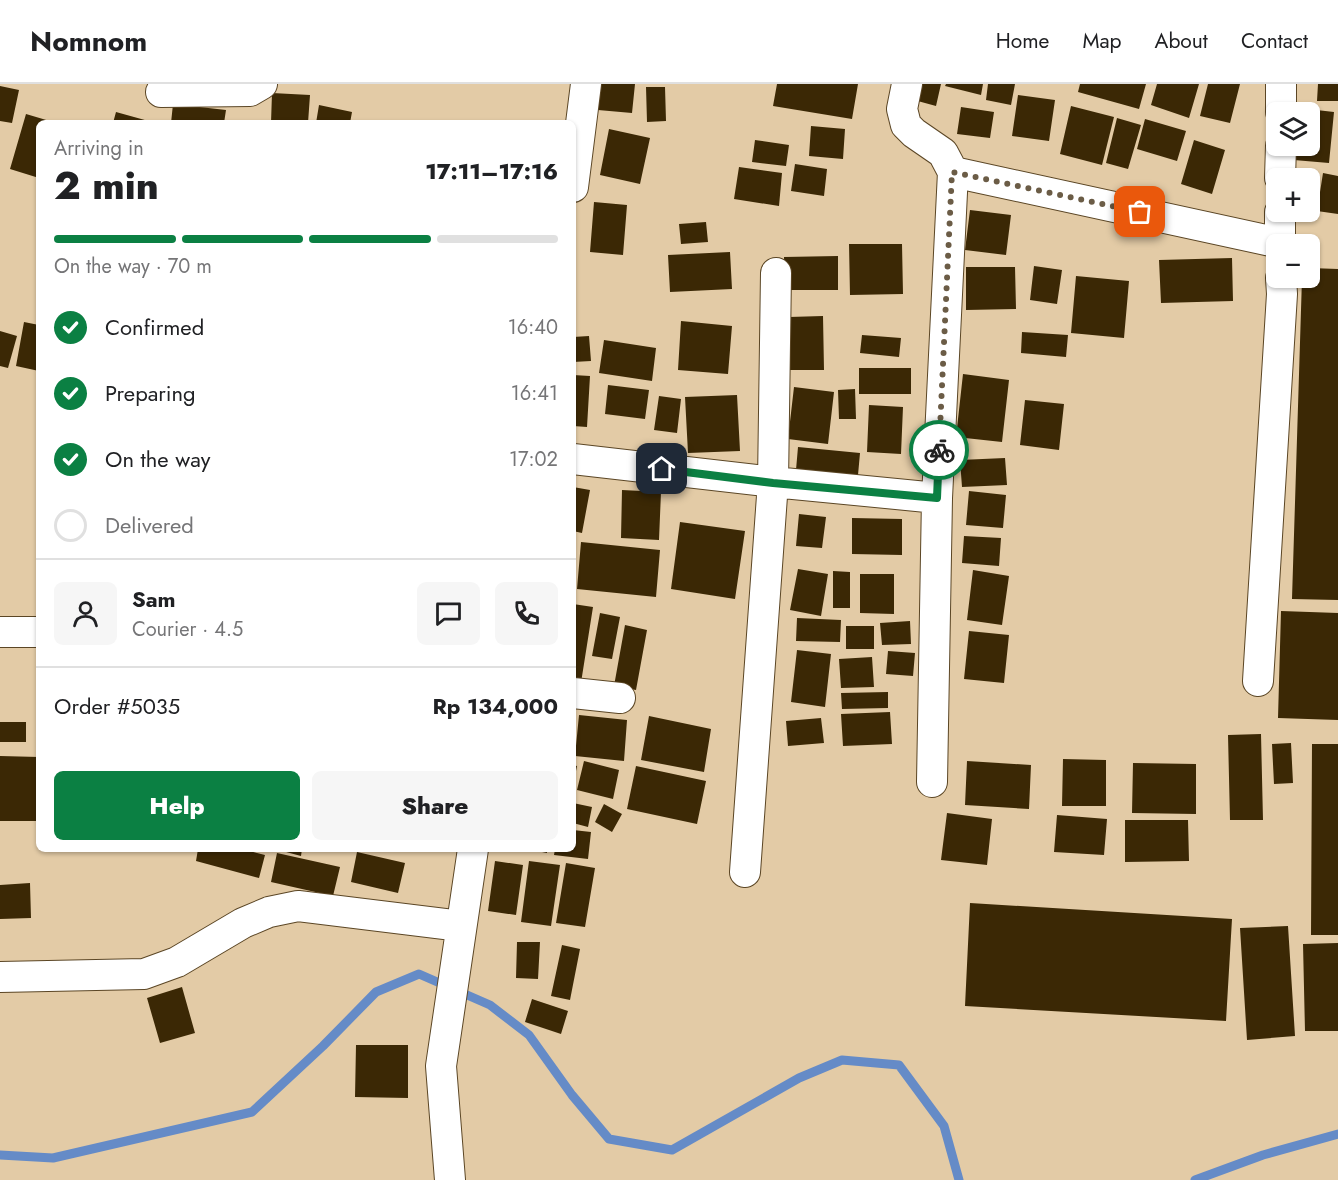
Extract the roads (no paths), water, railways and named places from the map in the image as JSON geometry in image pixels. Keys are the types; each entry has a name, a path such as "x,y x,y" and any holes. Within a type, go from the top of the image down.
{"street":[{"path":"161,92 250,91 262,84"},
{"path":"576,163 586,84"},
{"path":"907,84 902,109 906,125 914,134 943,153 952,172 937,498 933,782"},
{"path":"1281,84 1281,102"},
{"path":"952,172 1266,241"},
{"path":"745,872 773,483 776,273"},
{"path":"1258,681 1282,288"},
{"path":"576,459 773,483 937,498"},
{"path":"0,632 36,632"},
{"path":"576,693 620,698"},
{"path":"450,1180 441,1066 473,852"},
{"path":"0,976 144,974 177,962 243,924 269,912 298,906 461,926"}],"waterway":[{"path":"0,1155 53,1158 252,1112 323,1046 376,992 419,974 490,1005 529,1035 572,1095 609,1139 672,1150 799,1078 842,1060 899,1065 944,1126 959,1180"},
{"path":"1195,1180 1263,1155 1338,1134"}]}
